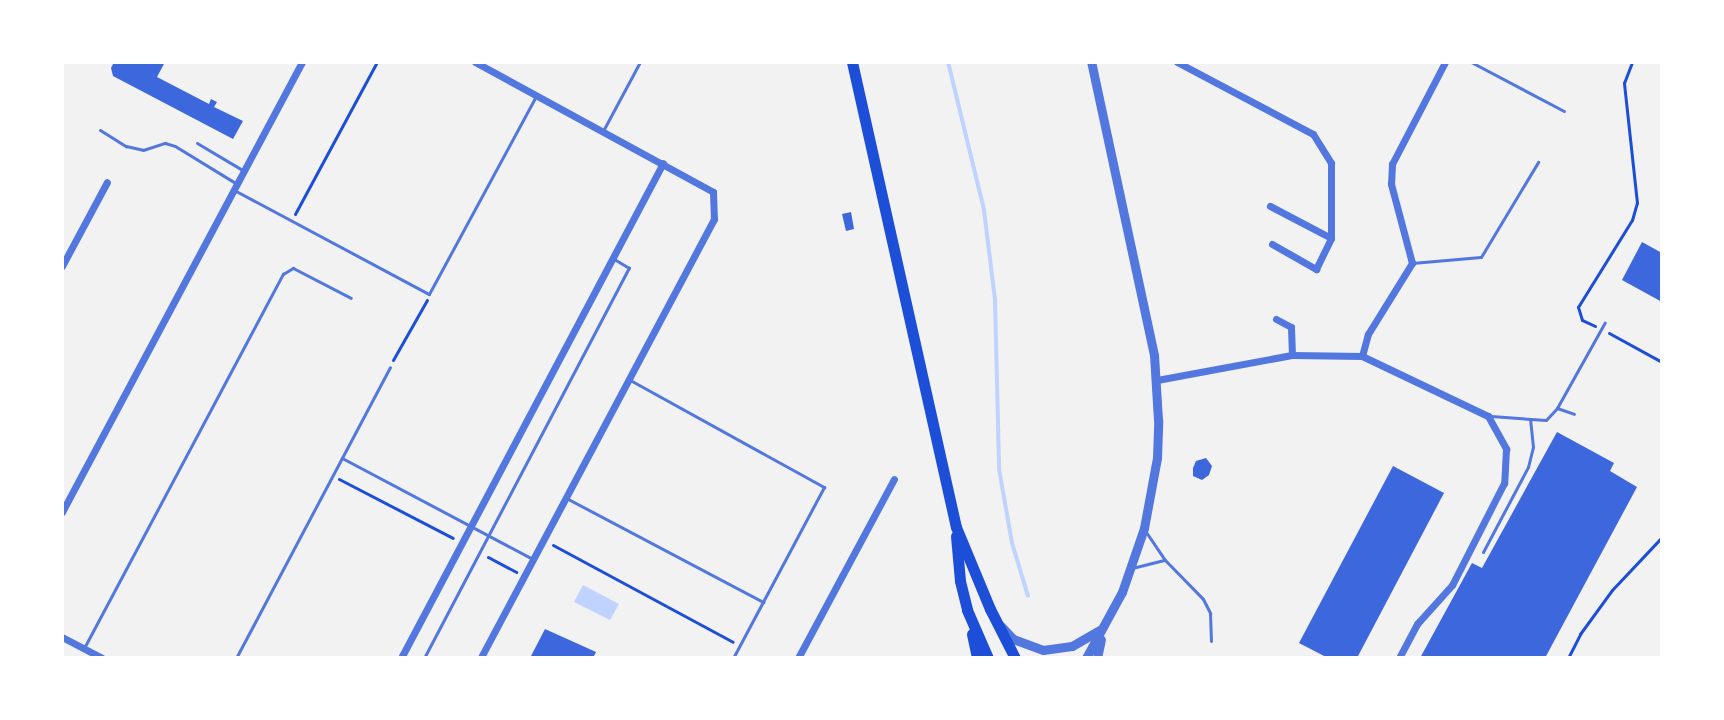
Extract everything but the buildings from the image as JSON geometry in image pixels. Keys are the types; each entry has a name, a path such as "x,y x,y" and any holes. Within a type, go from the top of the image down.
{"main road":[{"path":"852,62 956,527 990,609 1015,658"},
{"path":"956,527 958,570 977,658"},
{"path":"967,610 988,658"}],"street":[{"path":"62,512 302,62"},
{"path":"475,62 713,192 714,219 481,658"},
{"path":"1086,658 1132,568 1144,528 1157,458 1157,380 1091,62"},
{"path":"1177,62 1313,134 1331,163 1331,238 1316,269 1272,244"},
{"path":"1362,356 1368,334 1412,263 1391,184 1392,164 1445,62"},
{"path":"401,658 663,163"},
{"path":"62,266 107,182"},
{"path":"1270,206 1331,238"},
{"path":"1276,319 1291,327 1292,355"},
{"path":"1157,380 1292,355 1362,356 1488,416 1506,449 1504,483 1452,585 1417,624 1399,658"},
{"path":"798,658 894,479"},
{"path":"990,609 1013,639 1031,649 1058,650 1104,627"},
{"path":"1097,658 1104,627"},
{"path":"62,637 102,658"}],"lane":[{"path":"603,130 639,63 633,62"},
{"path":"1471,62 1564,111"},
{"path":"100,130 126,146 143,150 165,143 175,146 235,187 429,294 537,95"},
{"path":"197,143 244,171"},
{"path":"1412,263 1481,257 1538,162"},
{"path":"424,658 629,268 614,259"},
{"path":"84,648 283,274 293,268 351,298"},
{"path":"1488,416 1546,420 1557,408 1605,322"},
{"path":"236,658 390,367"},
{"path":"630,380 824,487 733,658"},
{"path":"1557,408 1574,414"},
{"path":"1483,552 1528,467 1533,447 1530,420"},
{"path":"342,457 533,559"},
{"path":"566,497 763,602"},
{"path":"1144,528 1165,560 1203,599 1210,613 1211,641"},
{"path":"1132,568 1165,560"}],"path":[{"path":"292,220 377,62"},
{"path":"1632,62 1624,83 1637,203 1632,220 1578,307 1582,320 1662,362"},
{"path":"390,367 427,300"},
{"path":"332,475 461,543"},
{"path":"1568,658 1580,634 1612,590 1662,537"},
{"path":"543,540 740,646"},
{"path":"480,553 524,576"}],"water":[{"path":"583,585 619,604 610,620 574,602"}],"waterway":[{"path":"948,62 984,210 995,300 999,469 1012,543 1028,596"}]}
